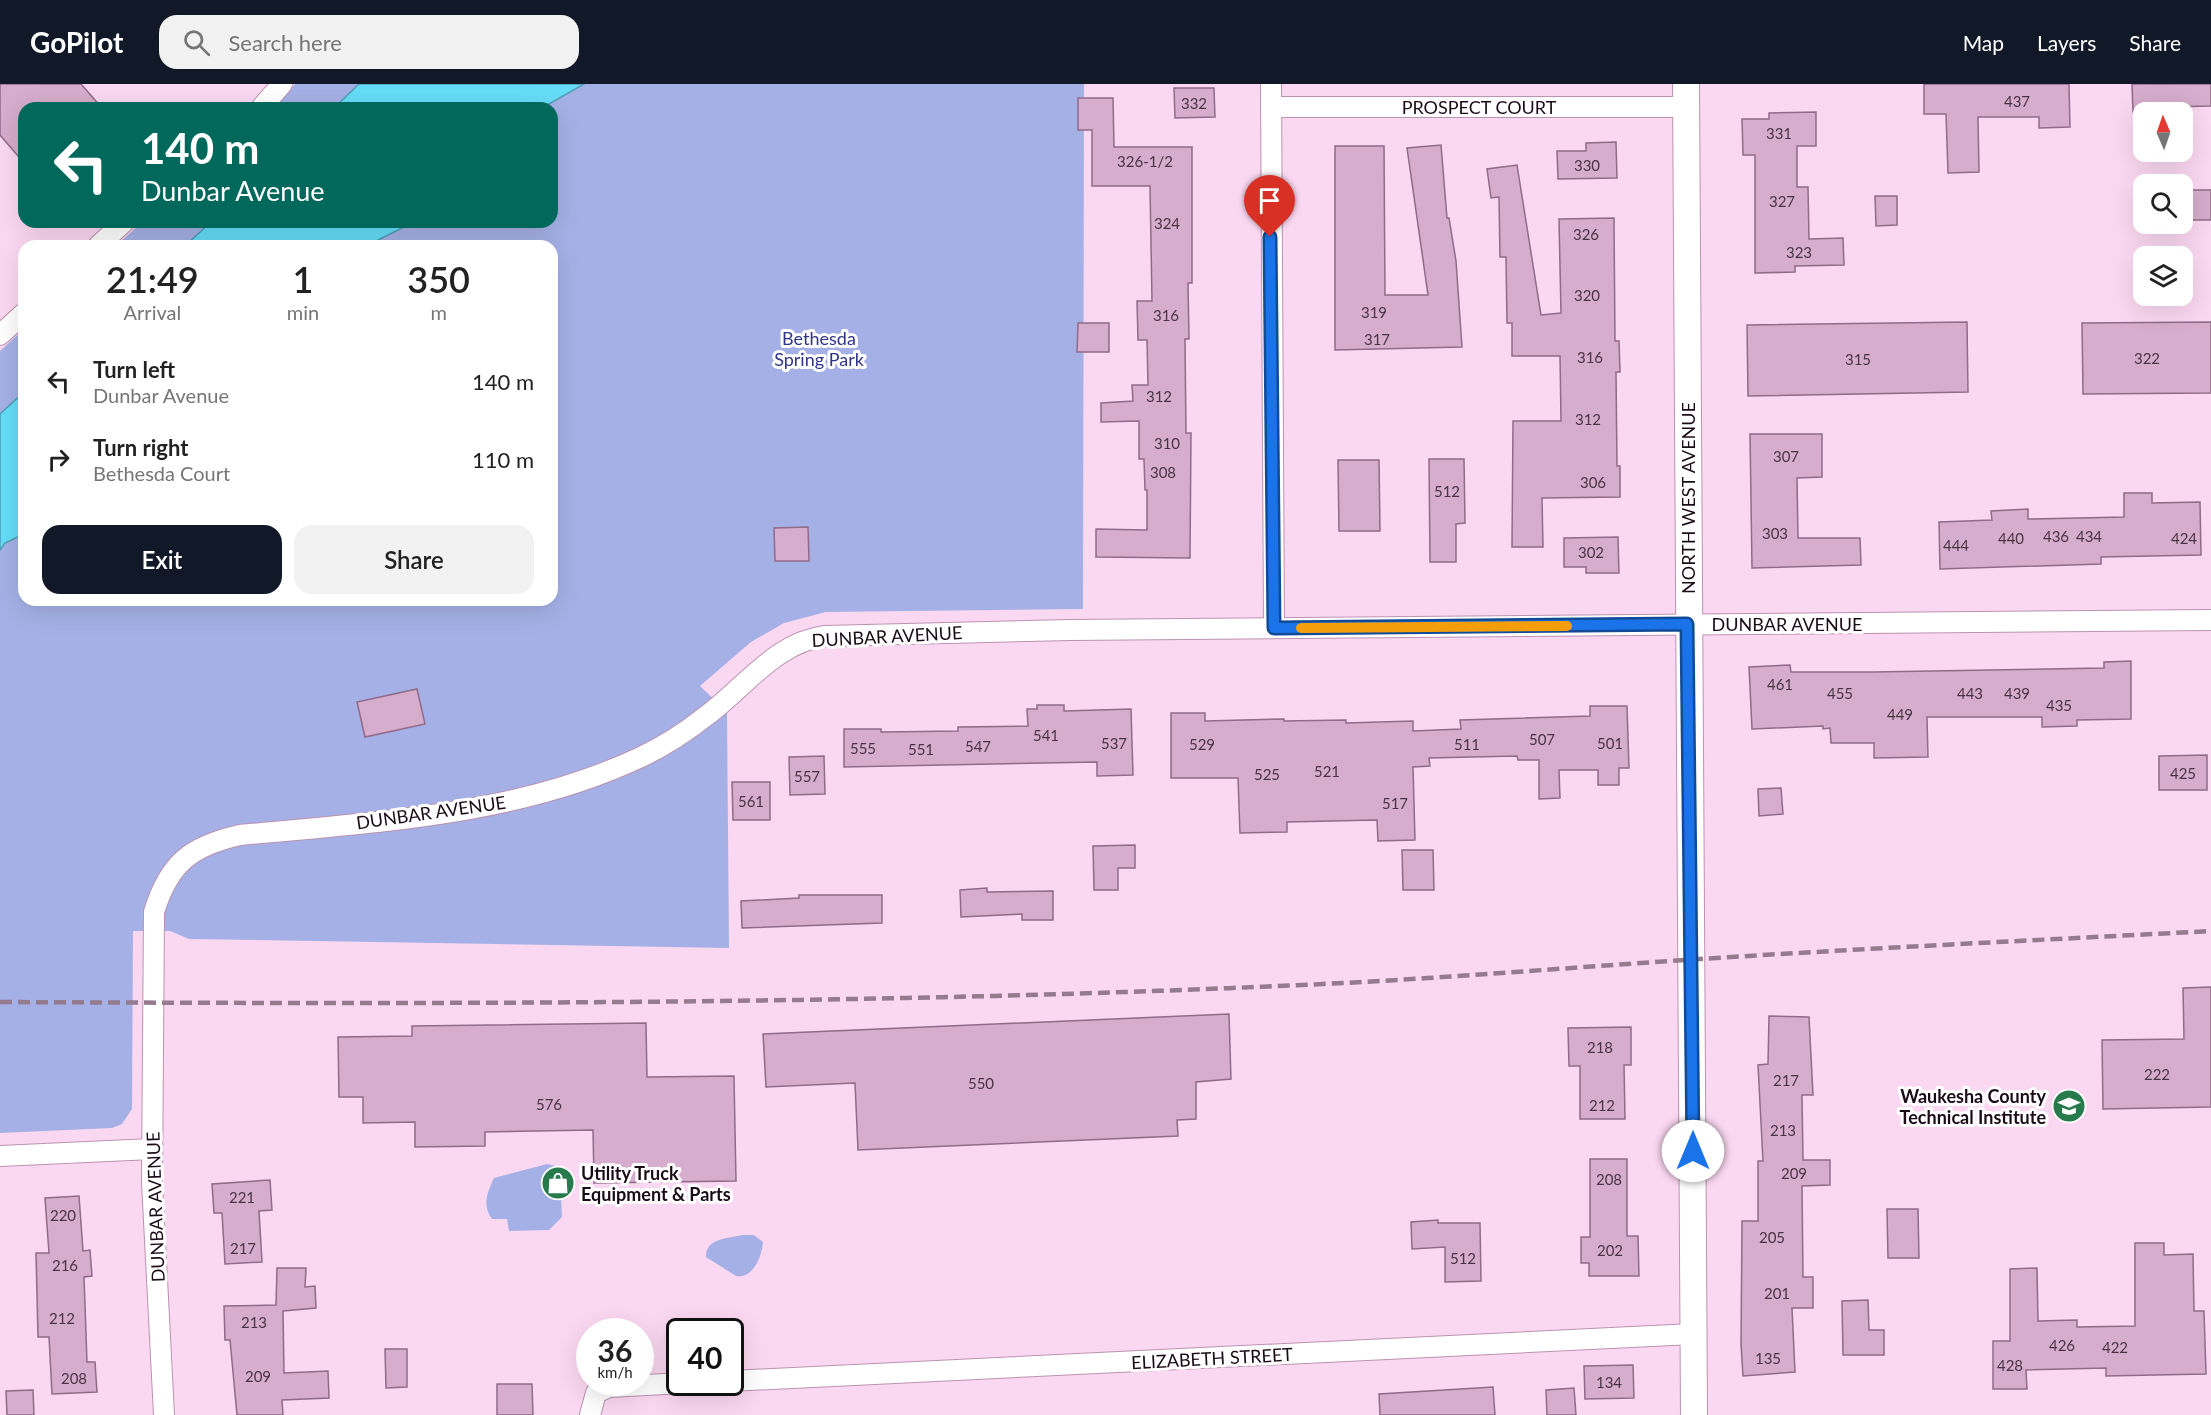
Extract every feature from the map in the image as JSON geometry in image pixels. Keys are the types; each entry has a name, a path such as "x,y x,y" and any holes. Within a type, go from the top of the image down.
{"street":[{"path":"266,102 282,84"},
{"path":"1271,84 1274,628"},
{"name":"PROSPECT COURT","path":"1271,107 1686,96"},
{"name":"NORTH WEST AVENUE","path":"1686,96 1687,624 1693,992 1694,1415"},
{"path":"104,240 118,228"},
{"path":"0,335 18,318"},
{"name":"DUNBAR AVENUE","path":"164,1415 152,1149 154,912 162,886 173,869 192,852 213,841 240,835 409,818 486,806 562,788 605,772 669,742 707,716 791,645 809,638 1070,630 2211,620"},
{"path":"0,1156 152,1149"},
{"name":"ELIZABETH STREET","path":"744,1380 1693,1334"},
{"path":"590,1415 597,1394 609,1387 666,1384"}],"green space":[{"name":"Bethesda Spring Park","path":"295,84 1084,84 1083,609 826,612 784,623 751,642 700,686 727,712 729,948 189,939 170,931 133,931 132,1109 122,1124 112,1128 0,1133 0,351 18,334 18,606 558,606 558,240 122,240 136,228 558,228 558,102 280,102"},
{"path":"547,1164 556,1166 560,1175 562,1217 549,1230 509,1231 507,1219 492,1219 486,1204 494,1178"},
{"path":"742,1235 754,1235 763,1242 759,1259 748,1274 736,1276 706,1257 709,1246 713,1243"}],"shaded area":[{"path":"359,84 584,84 552,102 340,102"},
{"path":"204,228 402,228 378,240 192,240"},
{"path":"18,398 18,537 5,543 0,550 0,414"}],"building":[{"path":"0,84 81,84 97,102 18,102 18,156 0,135"},
{"path":"1924,84 2069,84 2070,127 2039,128 2039,117 1978,117 1979,172 1948,173 1946,114 1924,114"},
{"path":"2132,84 2211,84 2211,106 2193,106 2193,102 2133,102 2133,112"},
{"path":"1174,88 1214,88 1215,117 1175,118"},
{"path":"1078,98 1113,98 1114,147 1192,147 1192,283 1188,283 1189,339 1185,339 1186,433 1191,433 1190,558 1096,557 1096,529 1147,530 1147,490 1145,490 1144,459 1139,459 1139,421 1101,422 1101,403 1133,401 1132,385 1148,385 1147,340 1138,340 1137,301 1152,301 1150,186 1092,186 1092,130 1078,130"},
{"path":"1816,112 1816,146 1797,146 1797,187 1808,187 1809,239 1843,238 1844,265 1795,266 1795,272 1755,273 1755,155 1743,155 1742,119 1769,119 1769,113"},
{"path":"1616,142 1617,178 1558,179 1557,151 1586,151 1586,143"},
{"path":"1441,145 1447,218 1449,218 1456,261 1462,347 1335,350 1335,146 1384,146 1385,295 1428,295 1407,148"},
{"path":"1517,165 1541,315 1561,313 1559,219 1614,218 1615,341 1619,341 1620,372 1616,372 1617,466 1620,466 1620,497 1542,498 1543,547 1512,547 1513,421 1561,421 1560,356 1512,356 1512,323 1507,323 1506,257 1500,257 1499,197 1491,198 1487,169"},
{"path":"2193,190 2211,190 2211,220 2193,220"},
{"path":"1875,196 1897,196 1897,225 1876,226"},
{"path":"1967,322 1968,392 1748,396 1747,325"},
{"path":"2211,322 2211,393 2083,394 2082,323"},
{"path":"1078,323 1109,323 1109,352 1077,352"},
{"path":"1750,434 1822,434 1822,477 1797,478 1798,538 1860,538 1861,565 1752,568"},
{"path":"1429,459 1464,459 1465,523 1456,524 1456,562 1430,562"},
{"path":"1338,460 1379,460 1380,531 1339,531"},
{"path":"2124,493 2152,493 2152,503 2200,502 2201,555 2101,557 2101,564 1940,569 1939,522 1992,520 1991,511 2028,509 2028,519 2124,517"},
{"path":"808,527 809,561 775,561 774,528"},
{"path":"1618,537 1619,573 1586,573 1586,567 1564,567 1564,538"},
{"path":"2131,661 2131,719 2077,720 2077,726 2042,727 2042,717 1927,717 1928,757 1874,758 1874,743 1831,743 1830,728 1823,729 1823,726 1752,729 1749,667 1790,665 1791,672 1873,672 2104,668 2104,662"},
{"path":"417,689 425,724 365,737 357,702"},
{"path":"1037,705 1064,705 1064,711 1131,709 1133,775 1097,776 1097,762 844,767 844,729 881,729 881,732 958,731 958,727 1028,726 1027,709 1037,709"},
{"path":"1590,706 1627,706 1629,768 1619,768 1619,785 1598,785 1598,770 1559,770 1560,798 1539,799 1539,760 1518,760 1517,756 1429,758 1430,766 1413,767 1415,840 1378,841 1377,820 1287,822 1287,832 1240,833 1238,778 1171,778 1171,713 1205,713 1205,721 1284,719 1284,721 1346,720 1346,723 1413,721 1413,731 1461,729 1460,720 1590,716"},
{"path":"2207,755 2207,790 2159,790 2159,756"},
{"path":"824,756 825,794 790,795 789,757"},
{"path":"732,782 770,782 770,820 733,820"},
{"path":"1781,788 1783,814 1759,816 1758,789"},
{"path":"1135,845 1135,868 1118,868 1118,890 1094,890 1093,846"},
{"path":"1402,850 1433,850 1434,890 1403,890"},
{"path":"987,888 987,892 1053,891 1053,920 1022,920 1022,914 961,917 960,890"},
{"path":"799,895 882,895 882,923 742,928 741,901 799,898"},
{"path":"2211,987 2211,1107 2103,1109 2102,1040 2184,1039 2183,988"},
{"path":"1229,1014 1231,1079 1196,1082 1196,1119 1177,1120 1178,1136 858,1150 855,1083 766,1087 763,1034"},
{"path":"1769,1016 1809,1017 1813,1095 1802,1095 1803,1160 1830,1160 1830,1185 1802,1186 1803,1277 1813,1277 1813,1308 1792,1308 1795,1372 1743,1376 1742,1221 1758,1221 1758,1161 1763,1161 1758,1065 1768,1064"},
{"path":"646,1023 647,1077 734,1076 736,1181 594,1183 593,1130 485,1132 485,1146 415,1147 415,1122 363,1123 363,1097 339,1097 338,1037 412,1036 412,1026"},
{"path":"1631,1027 1631,1065 1624,1065 1625,1119 1580,1119 1580,1066 1569,1066 1568,1028"},
{"path":"1590,1159 1627,1159 1627,1236 1638,1236 1639,1276 1589,1276 1589,1263 1581,1263 1581,1237 1590,1237"},
{"path":"270,1180 272,1210 259,1211 262,1262 225,1264 222,1213 214,1213 212,1184"},
{"path":"79,1196 83,1251 90,1250 92,1276 84,1277 87,1362 95,1362 97,1392 52,1394 49,1337 38,1337 36,1253 49,1253 45,1198"},
{"path":"1887,1209 1918,1209 1919,1258 1888,1258"},
{"path":"1438,1220 1438,1223 1480,1223 1481,1281 1445,1282 1445,1247 1412,1249 1411,1222"},
{"path":"2135,1243 2164,1243 2164,1255 2193,1254 2194,1311 2204,1311 2206,1374 2106,1376 2106,1368 2026,1370 2027,1389 1993,1389 1993,1341 2010,1341 2010,1269 2037,1268 2038,1321 2077,1320 2077,1327 2135,1326"},
{"path":"277,1268 306,1268 305,1287 315,1286 316,1308 283,1311 284,1373 328,1371 329,1398 282,1400 283,1415 237,1415 230,1340 225,1340 224,1306 276,1305"},
{"path":"1868,1300 1869,1330 1884,1330 1884,1355 1843,1355 1842,1301"},
{"path":"385,1349 407,1349 407,1387 386,1388"},
{"path":"1633,1365 1634,1398 1585,1399 1584,1366"},
{"path":"497,1384 532,1384 533,1415 497,1415"},
{"path":"1493,1387 1495,1415 1380,1415 1379,1394"},
{"path":"1574,1388 1576,1415 1547,1415 1546,1390"},
{"path":"33,1390 34,1415 7,1415 6,1391"}],"railway":[{"path":"0,1002 662,1002 1158,991 1370,982 1764,955 2211,931"}],"slow traffic":[{"path":"1301,628 1567,626"}],"place":[{"name":"Waukesha County Technical Institute","path":"2069,1106"},
{"name":"Utility Truck Equipment & Parts","path":"558,1183"}],"route":[{"path":"1270,237 1274,628 1687,624 1693,992 1693,1151"}]}
